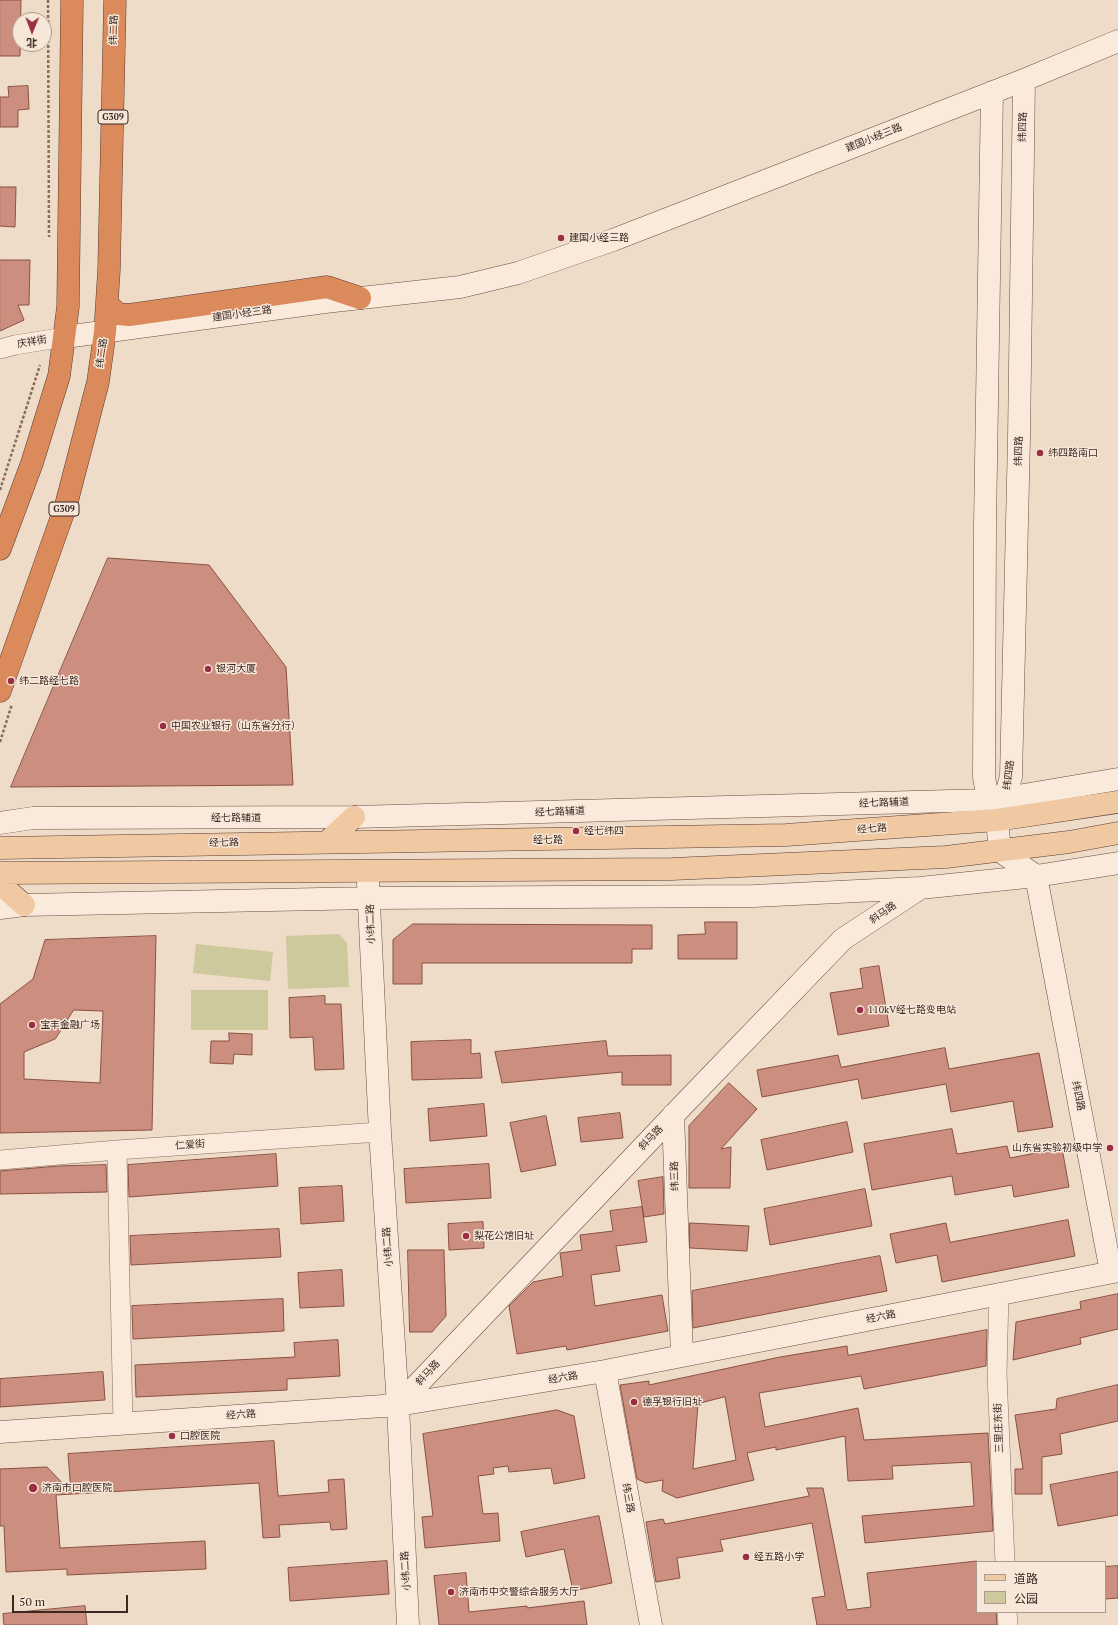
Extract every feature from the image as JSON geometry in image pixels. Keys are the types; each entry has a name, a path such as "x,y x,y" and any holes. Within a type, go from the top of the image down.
{"highway":[{"path":"0,549 32,463 59,376 57,338 69,299 72,0"},
{"name":"纬二路","path":"0,691 66,505 98,382 105,332 107,304 115,0"},
{"path":"107,304 118,314 129,315 300,298 327,287 360,298"}],"main road":[{"name":"经七路","path":"0,848 328,841 592,840 786,835 997,820 1118,802"},
{"path":"328,841 354,817"},
{"path":"0,873 672,869 946,857 1000,852 1118,833"},
{"path":"0,884 24,905"}],"street":[{"name":"建国小经三路","path":"360,298 460,287 518,273 613,240 1024,80 1118,41"},
{"name":"纬四路","path":"997,799 1011,777 1012,753 1019,438 1024,80"},
{"path":"992,92 985,554 984,777 997,799 1000,852 1036,876"},
{"name":"建国小经三路","path":"57,338 105,332 300,298"},
{"name":"庆祥街","path":"0,349 57,338"},
{"name":"经七路辅道","path":"0,823 33,818 354,817 997,799 1118,778"},
{"path":"0,908 24,905 370,898 754,896 920,888 1036,876 1118,863"},
{"name":"小纬二路","path":"366,870 370,898 380,1132 398,1405 408,1625"},
{"name":"纬四路","path":"1036,876 1114,1272"},
{"name":"斜马路","path":"398,1405 673,1115 843,939 920,888"},
{"name":"纬三路","path":"673,1115 682,1356"},
{"name":"仁爱街","path":"0,1160 117,1150 380,1132"},
{"path":"117,1150 123,1422"},
{"name":"经六路","path":"0,1432 123,1422 398,1405 605,1371 999,1293 1114,1272"},
{"name":"三里庄东街","path":"999,1293 997,1374 1005,1561"},
{"name":"纬三路","path":"605,1371 651,1625"},
{"path":"1007,1613 1008,1625"}],"path":[{"path":"48,0 49,245"},
{"path":"0,491 57,338"}],"green space":[{"path":"339,934 347,943 349,987 288,989 286,936"},
{"path":"196,944 273,952 270,981 193,973"},
{"path":"191,990 268,990 268,1030 191,1030"}],"building":[{"path":"0,0 21,0 21,12 12,12 12,52 20,52 20,56 0,56"},
{"path":"28,86 29,109 18,110 18,127 0,127 0,97 9,97 8,87"},
{"path":"0,187 16,187 15,227 0,226"},
{"path":"0,260 30,260 29,305 18,305 24,320 0,331"},
{"name":"中国农业银行（山东省分行）","path":"108,558 209,565 286,667 293,785 11,787"},
{"path":"705,922 737,922 737,959 678,959 678,935 705,934"},
{"path":"413,924 652,925 652,949 632,949 632,963 422,963 422,984 393,984 393,940"},
{"name":"宝丰金融广场","path":"156,936 152,1130 0,1133 0,1004 33,979 45,940","holes":["74,1010 103,1011 100,1083 24,1079 24,1052 55,1039"]},
{"name":"110kV经七路变电站","path":"879,966 889,1026 838,1035 830,993 863,988 860,969"},
{"path":"325,996 325,1004 341,1004 344,1069 315,1070 313,1037 290,1038 289,998"},
{"path":"229,1033 252,1034 252,1055 234,1054 233,1064 210,1063 211,1041 229,1041"},
{"path":"471,1040 471,1054 480,1053 482,1078 412,1080 411,1042"},
{"path":"606,1041 608,1056 671,1055 671,1085 622,1085 622,1072 502,1083 495,1052"},
{"path":"945,1048 949,1069 1039,1053 1053,1127 1018,1132 1013,1101 951,1112 946,1084 862,1099 858,1079 762,1097 757,1070 838,1055 841,1067"},
{"path":"729,1083 757,1109 721,1149 731,1147 730,1188 689,1188 689,1126"},
{"path":"484,1104 487,1136 430,1141 428,1109"},
{"path":"620,1113 623,1138 581,1142 578,1118"},
{"path":"546,1116 556,1165 521,1172 510,1123"},
{"path":"847,1122 853,1152 767,1170 761,1140"},
{"path":"952,1129 957,1154 1007,1146 1010,1158 1062,1148 1069,1187 1014,1197 1012,1185 955,1195 952,1176 872,1190 864,1144"},
{"path":"276,1154 278,1186 129,1197 128,1165"},
{"path":"489,1164 491,1198 406,1203 404,1169"},
{"path":"106,1165 107,1192 0,1194 0,1171 59,1166"},
{"path":"663,1177 664,1214 644,1217 638,1181"},
{"path":"342,1186 344,1221 301,1224 299,1188"},
{"path":"865,1189 872,1226 770,1245 764,1209"},
{"path":"642,1207 647,1242 616,1246 620,1271 591,1275 595,1306 662,1295 668,1331 567,1350 566,1346 517,1354 509,1306 533,1282 563,1276 560,1253 582,1250 580,1235 613,1231 610,1211"},
{"path":"1068,1220 1075,1256 942,1282 937,1255 896,1263 890,1234 946,1223 950,1242"},
{"name":"梨花公馆旧址","path":"483,1222 484,1248 449,1250 448,1224"},
{"path":"690,1223 749,1226 747,1251 690,1248"},
{"path":"279,1229 281,1257 131,1265 130,1236"},
{"path":"408,1250 444,1250 446,1316 432,1332 410,1332"},
{"path":"880,1256 887,1291 693,1328 692,1291"},
{"path":"342,1270 344,1306 300,1308 298,1273"},
{"path":"1118,1294 1118,1329 1080,1338 1081,1344 1013,1360 1016,1322 1081,1309 1080,1302"},
{"path":"283,1299 284,1331 133,1339 132,1306"},
{"path":"987,1330 986,1366 864,1389 861,1376 759,1393 765,1427 858,1408 864,1440 988,1433 993,1531 865,1543 862,1516 974,1506 971,1462 892,1466 893,1479 848,1481 845,1436 776,1450 776,1447 747,1453 754,1480 677,1498 662,1491 663,1480 646,1483 637,1479 620,1385 649,1381 649,1385 780,1357 847,1346 848,1355","holes":["725,1397 736,1460 693,1469 698,1404"]},
{"path":"338,1340 340,1376 287,1379 287,1390 136,1397 135,1365 295,1357 294,1343"},
{"path":"103,1372 105,1400 0,1407 0,1379"},
{"path":"1118,1385 1118,1421 1060,1434 1062,1454 1042,1457 1042,1494 1015,1494 1015,1469 1023,1469 1015,1415 1056,1409 1057,1399"},
{"path":"557,1410 574,1416 585,1478 554,1484 551,1468 509,1472 508,1466 493,1468 494,1474 478,1476 483,1514 498,1513 500,1541 425,1548 422,1517 433,1516 423,1434"},
{"path":"274,1441 278,1496 329,1492 328,1480 344,1479 347,1529 331,1530 330,1522 279,1525 280,1537 263,1538 259,1483 56,1495 60,1548 205,1541 206,1569 67,1575 67,1569 6,1572 4,1526 0,1526 0,1469 47,1467 71,1492 68,1454"},
{"path":"1118,1472 1118,1515 1058,1526 1050,1485"},
{"path":"807,1488 823,1488 847,1610 871,1607 867,1573 976,1561 976,1613 996,1613 997,1625 817,1625 812,1598 825,1596 812,1523 720,1540 723,1551 677,1558 680,1578 656,1582 646,1522 663,1519 665,1524 809,1496"},
{"path":"599,1516 612,1583 573,1591 564,1549 526,1557 521,1532"},
{"path":"387,1561 389,1594 290,1601 288,1568"},
{"path":"1118,1566 1118,1598 1106,1599 1106,1567"},
{"path":"466,1573 469,1612 527,1606 527,1608 584,1601 587,1625 439,1625 434,1576"},
{"path":"85,1606 87,1625 4,1625 3,1614"}],"place":[{"name":"建国小经三路","path":"561,238"},
{"name":"纬四路南口","path":"1040,453"},
{"name":"银河大厦","path":"208,669"},
{"name":"纬二路经七路","path":"11,681"},
{"name":"中国农业银行（山东省分行）","path":"163,726"},
{"name":"经七纬四","path":"576,831"},
{"name":"110kV经七路变电站","path":"860,1010"},
{"name":"宝丰金融广场","path":"32,1025"},
{"name":"山东省实验初级中学","path":"1110,1148"},
{"name":"梨花公馆旧址","path":"466,1236"},
{"name":"德孚银行旧址","path":"634,1402"},
{"name":"口腔医院","path":"172,1436"},
{"name":"济南市口腔医院","path":"33,1488"},
{"name":"经五路小学","path":"746,1557"},
{"name":"济南市中交警综合服务大厅","path":"451,1592"}]}
